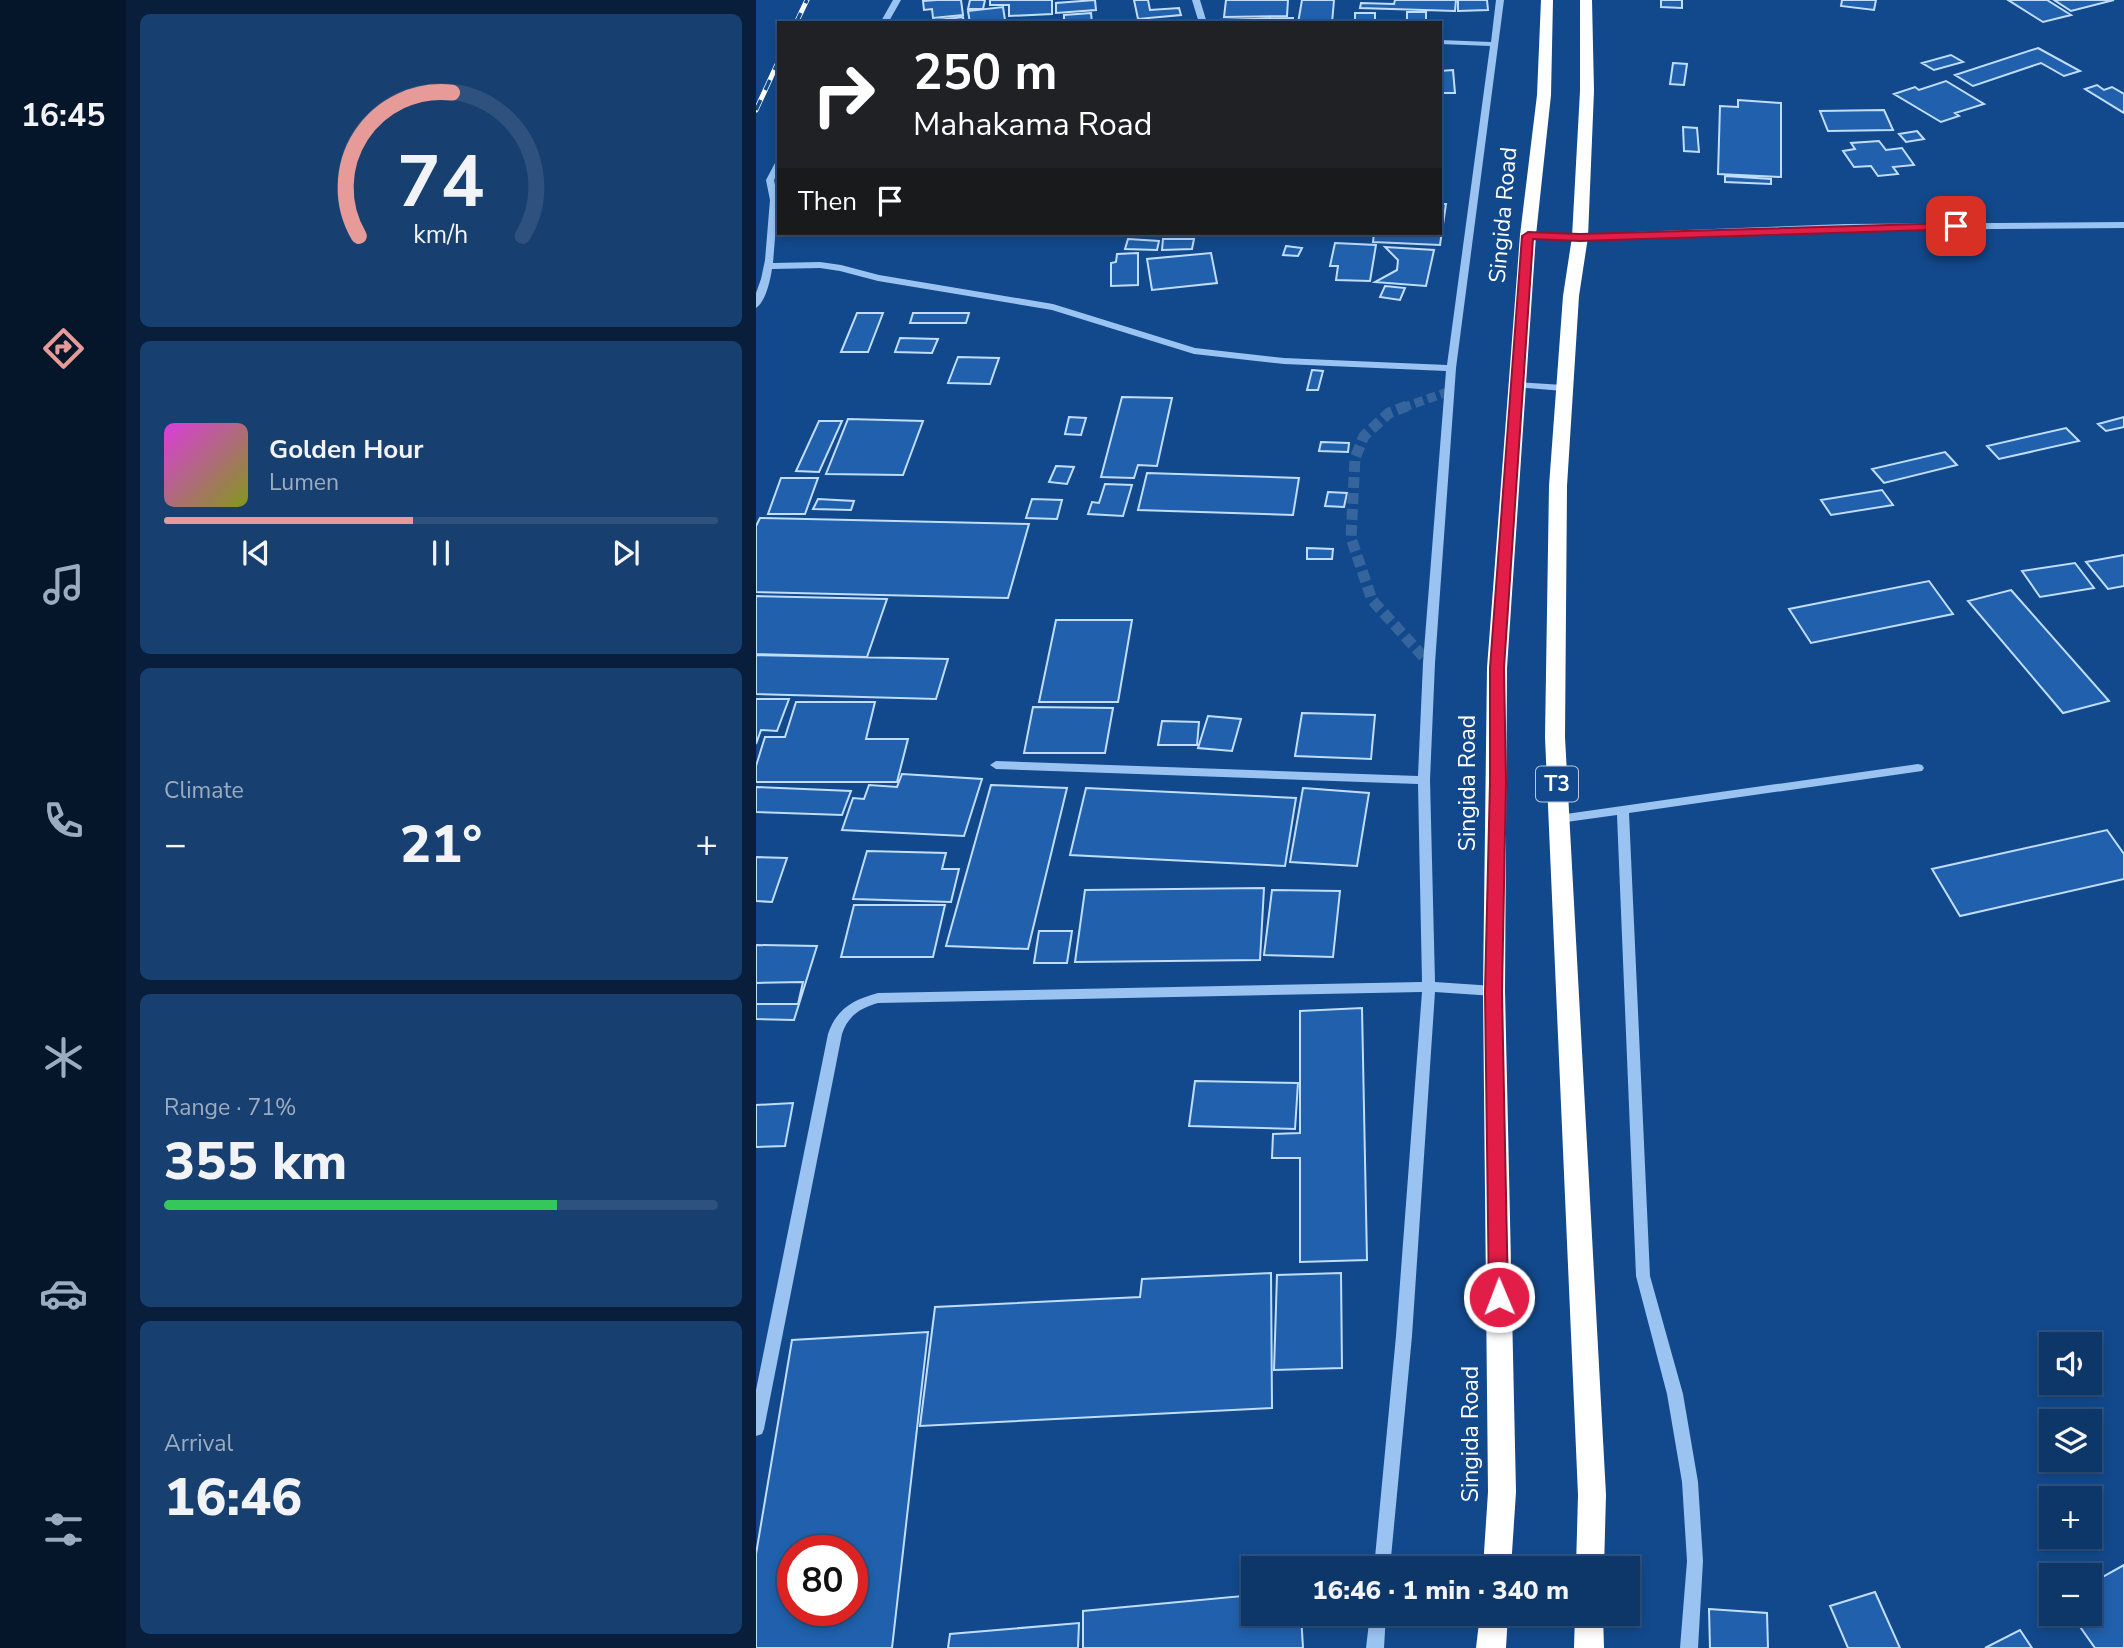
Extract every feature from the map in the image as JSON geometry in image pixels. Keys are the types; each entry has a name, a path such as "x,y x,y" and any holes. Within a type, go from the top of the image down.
{"highway":[{"name":"Singida Road","path":"1498,1556 1502,1492 1494,992 1497,668 1528,236 1544,95 1547,0"},
{"name":"T3","path":"1586,0 1587,91 1580,237 1571,296 1558,486 1555,737 1592,1494 1590,1556"},
{"path":"1491,1648 1493,1626"},
{"path":"1589,1626 1589,1648"}],"street":[{"path":"885,21 897,0"},
{"path":"1196,0 1202,21"},
{"path":"1383,1556 1404,1336 1429,987 1424,780 1429,663 1451,368 1500,0"},
{"path":"1442,42 1494,44"},
{"path":"756,305 768,266 774,200 770,180 777,167"},
{"path":"1528,236 1580,237 1845,228 2124,225"},
{"path":"768,266 820,265 841,268 878,278 1052,307 1194,351 1284,361 1451,368"},
{"path":"1517,385 1563,388"},
{"path":"996,765 1424,780"},
{"path":"1559,820 1919,768"},
{"path":"1623,810 1643,1276 1675,1394 1690,1482 1695,1560 1689,1648"},
{"path":"756,1429 835,1034 839,1020 859,1003 878,998 1429,987 1494,992"},
{"path":"1375,1648 1377,1626"}],"building":[{"path":"961,0 963,15 933,18 932,9 924,10 923,1"},
{"path":"970,0 985,0 983,9 968,9"},
{"path":"990,0 1052,0 1052,14 1009,16 1009,5 990,5"},
{"path":"1095,0 1096,10 1056,13 1056,3"},
{"path":"1134,0 1148,0 1150,10 1179,8 1181,15 1138,19"},
{"path":"1226,0 1288,0 1287,16 1224,17"},
{"path":"1302,0 1334,0 1332,21 1298,21"},
{"path":"1395,0 1456,0 1455,11 1360,8 1361,3 1394,4"},
{"path":"1458,0 1487,0 1488,10 1458,11"},
{"path":"1661,0 1682,0 1682,8 1661,7"},
{"path":"1842,0 1876,0 1874,10 1841,6"},
{"path":"2008,0 2047,0 2071,15 2043,22"},
{"path":"2054,0 2114,0 2071,11"},
{"path":"1003,7 1005,20 970,21 968,11"},
{"path":"1407,12 1426,12 1426,21 1407,21"},
{"path":"1091,13 1092,21 1064,21 1064,15"},
{"path":"1355,13 1375,13 1375,21 1355,21"},
{"path":"963,17 964,21 929,21"},
{"path":"1293,18 1293,21 1219,20"},
{"path":"2038,48 2080,71 2064,76 2041,63 1973,86 1955,75"},
{"path":"1951,55 1963,62 1934,70 1922,63"},
{"path":"1673,63 1687,64 1684,85 1670,84"},
{"path":"1453,70 1455,93 1442,93 1442,71"},
{"path":"1946,81 1984,104 1955,113 1959,116 1941,122 1894,94 1915,87 1919,90"},
{"path":"2097,85 2104,90 2112,87 2124,94 2124,113 2085,89"},
{"path":"1738,100 1781,103 1781,177 1718,174 1720,106 1738,107"},
{"path":"1884,110 1893,130 1828,131 1820,111"},
{"path":"1683,127 1697,128 1699,152 1684,151"},
{"path":"1917,131 1924,139 1906,142 1899,134"},
{"path":"1879,141 1886,150 1902,148 1914,165 1893,167 1898,174 1878,176 1871,166 1854,167 1843,151 1855,149 1851,143"},
{"path":"1725,176 1771,179 1771,184 1725,182"},
{"path":"1442,204 1446,204 1442,231"},
{"path":"1374,235 1441,235 1440,245 1373,242"},
{"path":"1128,239 1159,241 1157,250 1125,249"},
{"path":"1163,239 1194,239 1192,249 1162,250"},
{"path":"1335,243 1376,245 1370,281 1336,280 1338,266 1330,266"},
{"path":"1286,246 1302,248 1298,256 1283,255"},
{"path":"1385,247 1434,250 1426,286 1375,282 1397,270 1398,260"},
{"path":"1138,253 1138,285 1111,286 1111,263 1116,262 1117,254"},
{"path":"1211,253 1217,283 1152,290 1147,259"},
{"path":"1385,286 1405,288 1400,300 1380,297"},
{"path":"857,313 883,313 868,352 841,352"},
{"path":"913,313 969,313 966,323 910,323"},
{"path":"900,338 938,339 932,353 895,352"},
{"path":"958,357 999,358 990,384 948,383"},
{"path":"1312,370 1323,371 1318,390 1307,390"},
{"path":"1122,397 1172,398 1157,466 1138,465 1134,478 1101,477"},
{"path":"1069,417 1086,418 1081,435 1065,434"},
{"path":"2124,417 2124,427 2106,431 2098,424"},
{"path":"848,419 923,421 903,475 826,474"},
{"path":"819,421 842,421 819,472 796,471"},
{"path":"2066,428 2079,441 1999,459 1987,446"},
{"path":"1321,442 1349,443 1348,452 1319,451"},
{"path":"1945,452 1957,465 1884,483 1872,469"},
{"path":"1056,466 1074,467 1067,484 1049,482"},
{"path":"1147,473 1299,478 1293,515 1138,510"},
{"path":"781,478 818,478 805,514 768,514"},
{"path":"1105,484 1132,485 1123,516 1088,514 1092,502 1099,503"},
{"path":"1882,490 1893,505 1831,515 1821,500"},
{"path":"1328,492 1347,493 1344,507 1325,506"},
{"path":"818,499 854,501 851,510 813,509"},
{"path":"1032,499 1062,500 1057,519 1026,518"},
{"path":"760,518 1029,524 1008,598 756,592 756,526"},
{"path":"1307,548 1333,549 1332,559 1307,559"},
{"path":"2124,555 2124,586 2108,589 2086,562"},
{"path":"2075,563 2094,588 2040,597 2022,571"},
{"path":"1929,581 1953,614 1811,643 1789,609"},
{"path":"2011,590 2109,701 2063,713 1968,601"},
{"path":"756,596 887,599 867,657 756,654"},
{"path":"1056,620 1132,620 1118,702 1039,702"},
{"path":"756,655 948,659 936,699 756,694"},
{"path":"756,699 789,699 777,731 761,730 756,744"},
{"path":"796,702 875,702 866,739 908,739 897,782 756,782 756,766 765,737 785,737"},
{"path":"1033,707 1113,708 1105,753 1024,753"},
{"path":"1302,713 1375,715 1371,759 1295,756"},
{"path":"1208,716 1241,719 1232,751 1198,748"},
{"path":"1162,721 1199,722 1197,745 1158,745"},
{"path":"902,774 982,779 964,836 842,830 853,798 864,799 869,785 897,787"},
{"path":"991,785 1067,788 1028,949 946,946"},
{"path":"756,787 851,791 842,815 756,812"},
{"path":"1086,788 1296,798 1285,866 1070,855"},
{"path":"1303,788 1369,793 1357,866 1290,862"},
{"path":"2107,830 2124,854 2124,879 1960,916 1932,869"},
{"path":"867,851 946,853 942,869 959,869 951,902 853,899"},
{"path":"756,857 787,858 772,902 756,901"},
{"path":"1264,888 1260,960 1075,962 1085,890"},
{"path":"1272,890 1340,891 1333,957 1264,955"},
{"path":"854,905 945,905 933,957 841,957"},
{"path":"1039,931 1072,931 1067,963 1034,963"},
{"path":"756,945 817,946 794,1020 756,1019"},
{"path":"803,982 798,1004 756,1004 756,983"},
{"path":"1362,1008 1367,1260 1300,1262 1300,1158 1272,1158 1273,1134 1300,1133 1300,1011"},
{"path":"1195,1081 1298,1083 1295,1129 1189,1126"},
{"path":"793,1103 785,1146 756,1147 756,1105"},
{"path":"1271,1273 1272,1408 920,1426 935,1307 1140,1297 1142,1279"},
{"path":"1341,1273 1342,1368 1274,1370 1277,1275"},
{"path":"928,1332 892,1648 756,1648 756,1554 792,1340"},
{"path":"2124,1565 2124,1648 2095,1648 2079,1626 2102,1626 2102,1577"},
{"path":"1875,1592 1900,1648 1848,1648 1830,1606"},
{"path":"1241,1596 1241,1626 1302,1626 1303,1648 1083,1648 1083,1611"},
{"path":"1709,1609 1767,1613 1768,1648 1710,1648"},
{"path":"1079,1623 1078,1648 948,1648 950,1634"},
{"path":"2020,1630 2032,1648 1985,1648"}],"tunnel":[{"path":"1402,408 1450,391"},
{"path":"1407,406 1389,413 1364,436 1355,458 1351,538 1372,600 1429,663"}],"railway":[{"path":"797,21 807,0"},
{"path":"756,110 777,64"}],"route":[{"path":"1499,1297 1494,992 1497,668 1528,236 1667,235 1956,226"}]}
